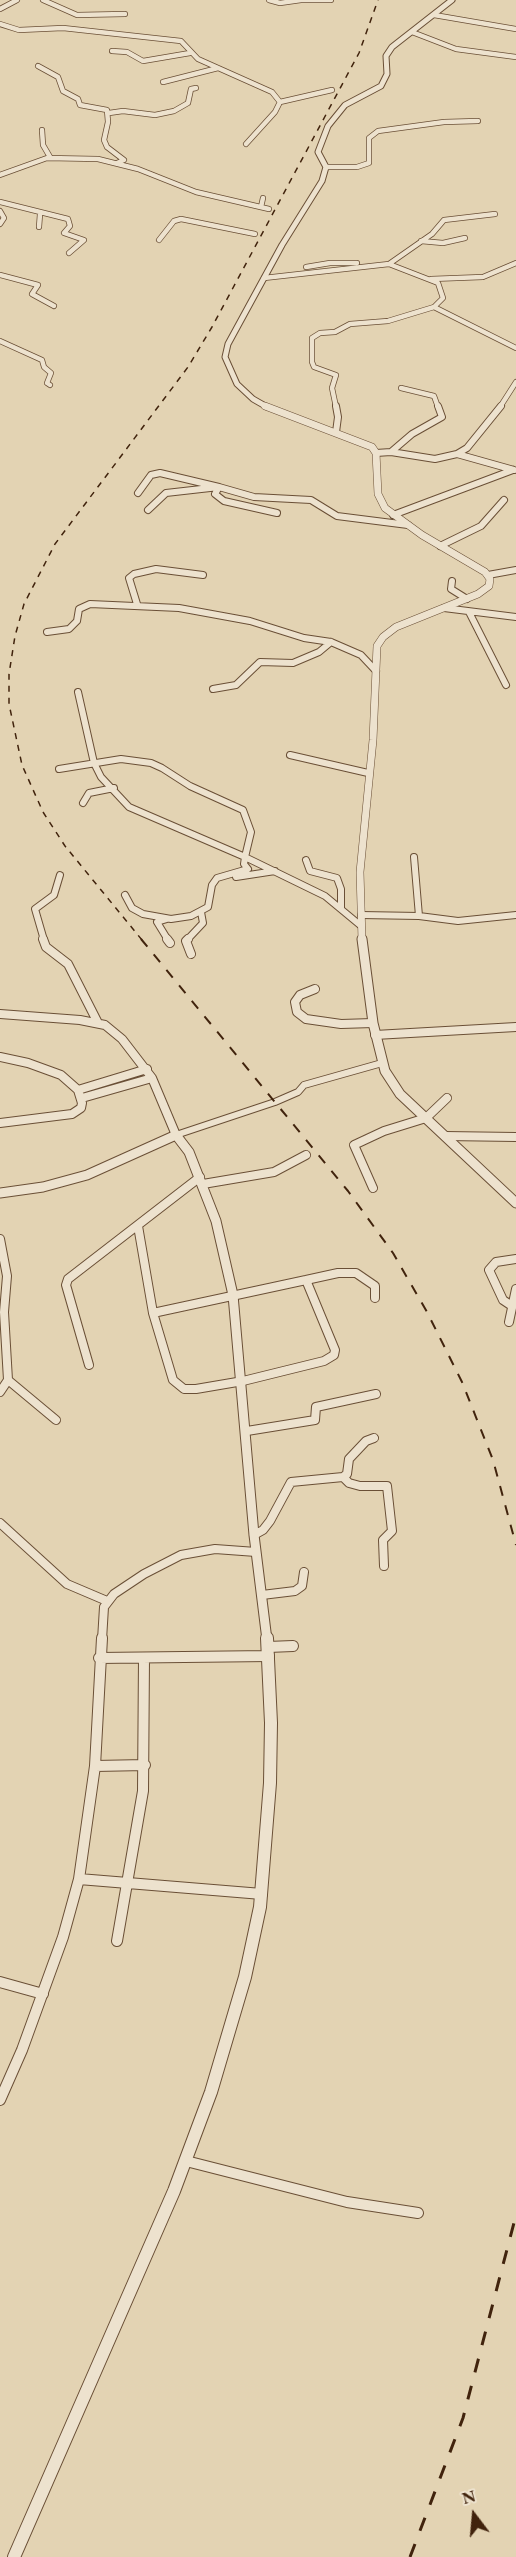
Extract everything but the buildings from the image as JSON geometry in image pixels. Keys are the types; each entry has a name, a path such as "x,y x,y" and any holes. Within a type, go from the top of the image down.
{"street":[{"path":"0,9 17,0"},
{"path":"43,0 77,15 125,14"},
{"path":"269,0 280,3 300,0 331,0"},
{"path":"452,0 388,52 385,63 387,74 381,86 345,105 328,126 318,152 326,166 318,189 290,230 226,348 225,357 230,373 249,396 267,407 368,445 376,453 378,494 385,508 393,515 488,575 516,570"},
{"path":"434,15 516,29"},
{"path":"0,24 19,30 52,28 160,37 181,41 190,53 272,92 280,102"},
{"path":"412,32 456,49 516,57"},
{"path":"112,51 127,52 143,61 190,53"},
{"path":"38,66 58,77 63,91 78,99 80,105 103,108 109,113 155,115 174,111 188,103 190,92 195,88"},
{"path":"163,82 218,68"},
{"path":"280,102 332,90"},
{"path":"246,144 275,112 280,102"},
{"path":"109,113 104,140 106,147 124,160 117,164"},
{"path":"326,166 357,167 369,163 369,138 378,131 444,122 478,121"},
{"path":"42,130 43,145 50,157"},
{"path":"0,175 28,163 50,157 88,158 117,164 187,190 269,209"},
{"path":"261,207 263,198"},
{"path":"0,202 40,214 68,219 70,226 64,233 82,238 83,242 69,253"},
{"path":"0,212 4,220 0,224"},
{"path":"39,227 40,214"},
{"path":"264,278 310,271 354,270 389,264 435,231 444,220 495,214"},
{"path":"159,240 174,221 181,219 255,234"},
{"path":"420,241 443,243 465,238"},
{"path":"285,275 324,263 357,262"},
{"path":"431,279 479,278 516,263"},
{"path":"336,432 338,417 332,388 336,376 314,367 312,338 320,333 338,331 350,324 388,321 434,307 441,302 443,295 440,285 431,279 389,264"},
{"path":"0,275 38,285 33,296 54,306"},
{"path":"434,307 516,348"},
{"path":"0,341 42,360 44,367 51,373 46,383 50,385"},
{"path":"376,453 391,452 435,459 457,454 467,448 506,400 516,383"},
{"path":"391,452 412,434 442,417 434,396 401,388"},
{"path":"506,400 516,402"},
{"path":"457,454 514,470"},
{"path":"393,515 514,470"},
{"path":"138,493 154,473 254,497 311,500 337,516 408,525"},
{"path":"148,510 166,493 219,487"},
{"path":"219,487 215,494 224,501 277,513"},
{"path":"440,546 481,526 504,500"},
{"path":"136,604 129,578 131,575 156,569 203,575"},
{"path":"488,575 489,586 467,599 408,621 383,637 377,646 360,872 360,925 373,1023 382,1063 400,1094 516,1203"},
{"path":"452,581 451,589 467,599"},
{"path":"47,632 69,629 77,621 78,609 83,606 136,604 250,621 304,638 331,642 361,655 376,671"},
{"path":"444,608 516,617"},
{"path":"469,612 506,685"},
{"path":"213,689 240,683 260,662 293,663 319,652 331,642"},
{"path":"78,692 94,763 101,777 114,788 129,807 275,870 325,896 360,925"},
{"path":"290,754 344,770 368,773"},
{"path":"59,769 122,759 151,763 190,786 236,806 245,814 250,825 250,844 244,864 248,869 217,878 212,885 208,907 201,912 157,922 170,943"},
{"path":"83,803 89,793 114,788"},
{"path":"414,857 418,916"},
{"path":"306,860 310,871 337,878 343,900 341,908"},
{"path":"212,885 230,878 275,870"},
{"path":"60,875 54,895 35,909 37,918 46,947 68,964 98,1023"},
{"path":"125,895 137,912 171,919"},
{"path":"191,954 186,941 203,923 201,912"},
{"path":"361,915 418,916 458,921 516,915"},
{"path":"315,989 300,995 295,1002 297,1012 306,1019 341,1024 373,1023"},
{"path":"0,1014 98,1023 122,1039 152,1077 176,1135 189,1152 202,1180 216,1221 233,1295 243,1381 255,1552 269,1651 270,1783 262,1894 242,1989 212,2092 186,2161 14,2557"},
{"path":"375,1035 516,1027"},
{"path":"0,1058 28,1063 61,1075 78,1090 82,1098 81,1108 72,1114 0,1123"},
{"path":"0,1193 43,1187 87,1174 176,1135 275,1102 298,1092 304,1085 382,1063"},
{"path":"78,1090 147,1069"},
{"path":"82,1098 152,1077"},
{"path":"373,1188 354,1145 384,1131 426,1118 435,1112 439,1104 447,1098"},
{"path":"445,1136 516,1137"},
{"path":"89,1365 66,1285 73,1274 202,1180 284,1169 306,1155"},
{"path":"138,1226 153,1313 172,1380 184,1389 243,1381 324,1361 334,1355 334,1343 306,1280"},
{"path":"0,1239 7,1276 4,1312 8,1380 0,1392"},
{"path":"512,1306 503,1300 489,1270 496,1263 516,1259"},
{"path":"153,1313 338,1274 356,1273 367,1278 375,1286 375,1298"},
{"path":"509,1322 516,1289"},
{"path":"8,1380 56,1420"},
{"path":"247,1431 315,1420 316,1407 376,1394"},
{"path":"254,1535 263,1530 270,1521 291,1482 343,1477 346,1474 349,1460 366,1441 374,1438"},
{"path":"343,1477 349,1483 360,1486 387,1486 392,1531 383,1540 384,1566"},
{"path":"0,1523 67,1584 107,1601"},
{"path":"0,2100 63,1937 79,1879 95,1766 99,1658 104,1607 107,1601 144,1574 181,1556 215,1549 255,1552"},
{"path":"262,1595 295,1591 302,1586 304,1572"},
{"path":"99,1658 144,1658 269,1651 293,1646"},
{"path":"117,1941 129,1883 143,1791 145,1765 144,1658"},
{"path":"95,1766 145,1765"},
{"path":"79,1879 262,1894"},
{"path":"0,1982 42,1994"},
{"path":"186,2161 346,2202 418,2213"}],"railway":[{"path":"142,940 65,846 43,812 22,765 9,704 9,674 15,636 24,604 55,544 188,367 212,327 359,53 378,0"},
{"path":"141,939 348,1191 393,1253 427,1312 462,1382 493,1460 516,1545"},
{"path":"410,2557 463,2418 516,2215"}]}
